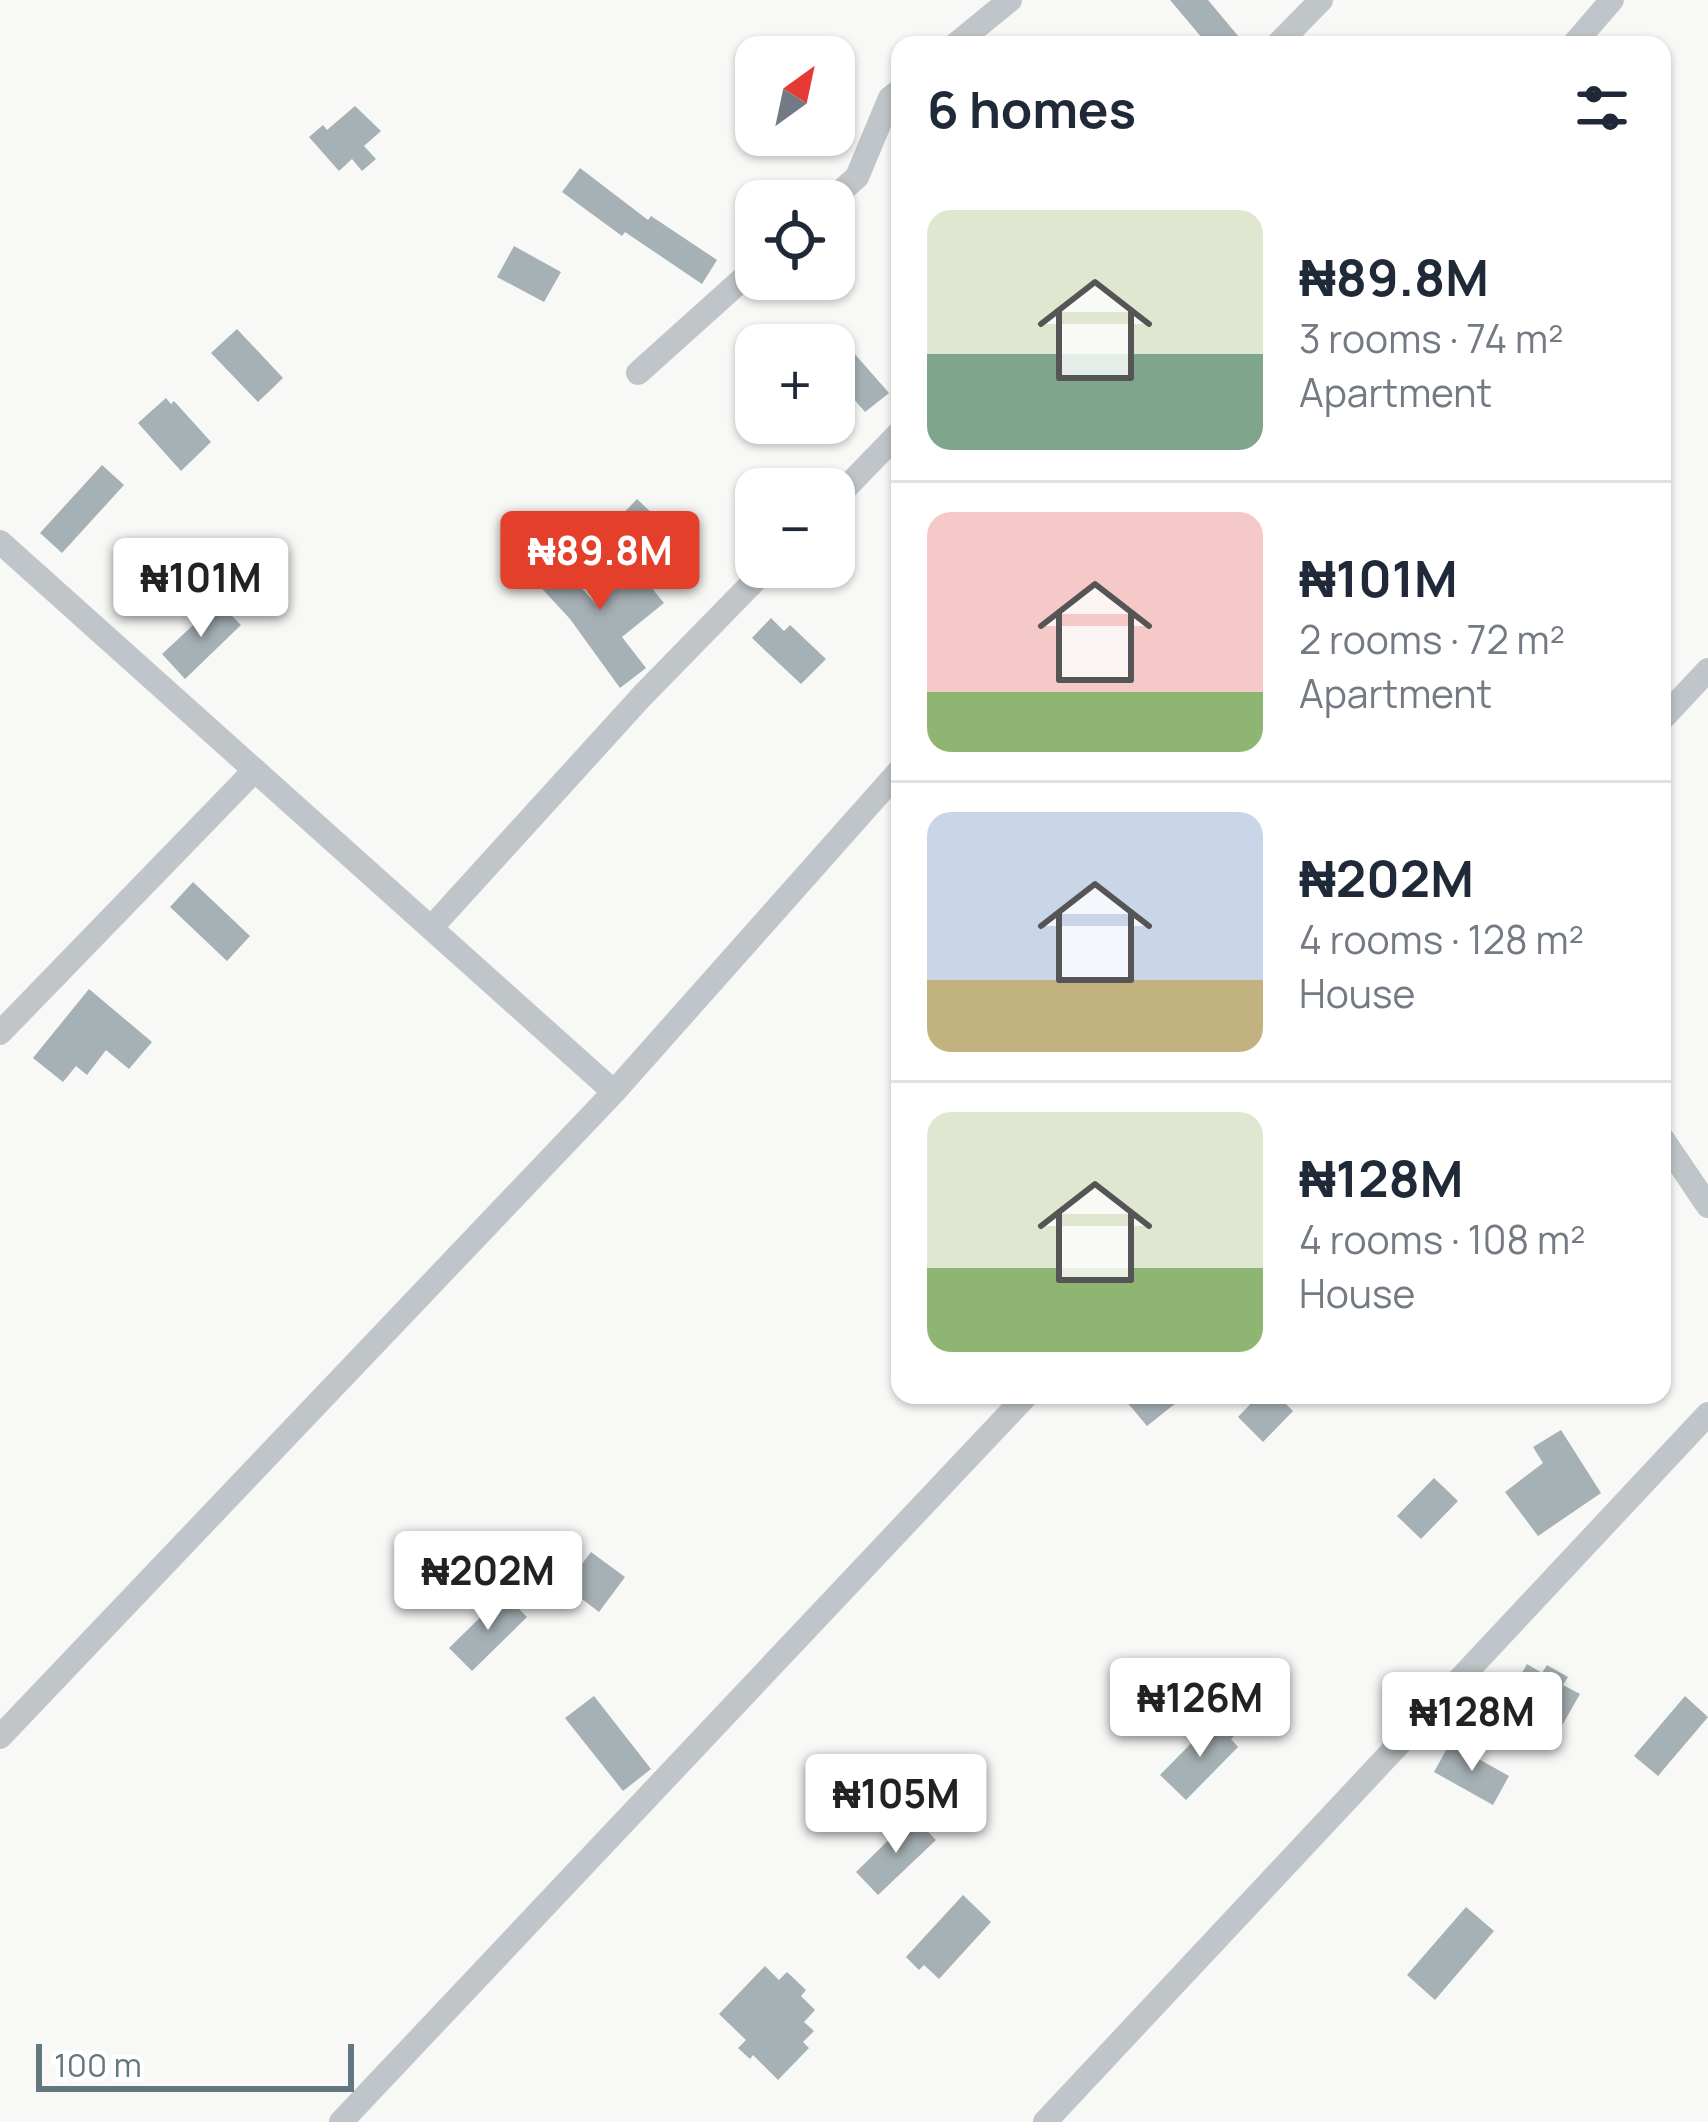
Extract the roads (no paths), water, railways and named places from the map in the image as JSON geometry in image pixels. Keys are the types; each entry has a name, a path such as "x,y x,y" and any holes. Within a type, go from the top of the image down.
{"street":[{"path":"966,36 1010,0"},
{"path":"1286,36 1321,0"},
{"path":"1581,36 1612,0"},
{"path":"853,180 891,97"},
{"path":"638,373 735,286"},
{"path":"855,478 891,441"},
{"path":"0,542 614,1092"},
{"path":"431,928 642,696 747,588"},
{"path":"1671,709 1708,670"},
{"path":"0,1033 255,770"},
{"path":"0,1737 614,1092 891,780"},
{"path":"1671,1151 1708,1206"},
{"path":"341,2122 1019,1404"},
{"path":"1046,2122 1708,1414"}]}
